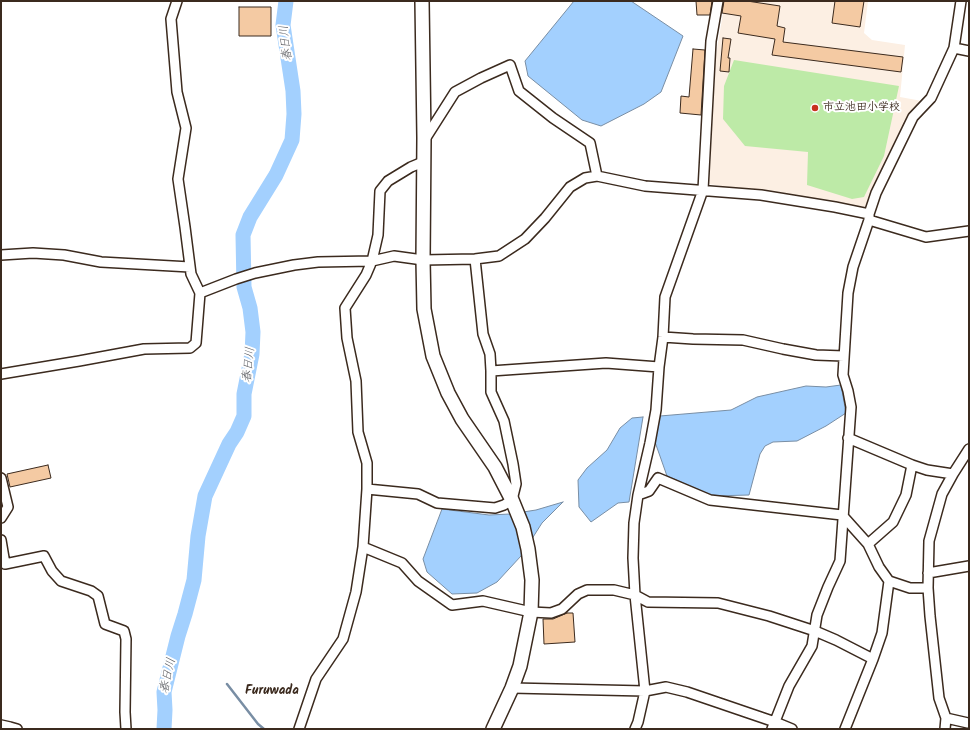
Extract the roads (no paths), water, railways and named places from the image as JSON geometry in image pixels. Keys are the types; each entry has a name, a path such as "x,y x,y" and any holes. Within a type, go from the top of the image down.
{"street":[{"path":"1,374 79,362 144,349 190,348 196,343 200,293 190,267 178,179 186,128 177,92 172,39 171,19 177,1"},
{"path":"422,1 424,309 434,356 448,393 462,419 495,467 512,500 523,527 528,549 532,580 531,612 520,666 512,688 493,729"},
{"path":"635,729 645,691 635,595 633,558 634,523 638,495 656,410 658,367 663,337 665,297 703,190 712,41 718,1"},
{"path":"774,725 789,686 812,646 817,615 840,560 850,407 848,391 843,375 848,293 853,267 876,193 913,117 931,98 954,48 961,1"},
{"path":"954,48 969,51"},
{"path":"424,138 427,136 455,92 510,65 519,91 553,118 590,143 597,176"},
{"path":"299,729 316,679 343,639 356,592 363,547 367,490 367,464 358,432 356,381 347,338 346,308 366,275 372,261 378,235 380,191 388,181 411,167 423,162"},
{"path":"200,293 254,273 318,262 372,261 394,256 423,260 475,259 499,256 525,239 545,218 570,187 585,178 597,176 645,186 761,195 835,207 926,237 969,231"},
{"path":"1,254 33,253 64,255 100,262 190,267"},
{"path":"367,490 418,494 437,503 495,508 512,500 516,484 513,464 504,420 491,392 490,354 482,334 475,259"},
{"path":"663,337 744,340 816,355 844,356"},
{"path":"491,371 606,364 658,367"},
{"path":"848,438 912,465 927,470 953,474"},
{"path":"945,729 946,718 939,698 928,588 929,540 942,494 969,449"},
{"path":"868,544 893,522 906,495 912,465"},
{"path":"1,478 8,507 1,518"},
{"path":"638,495 649,491 658,478 710,500 842,515 868,544 879,567 889,581 910,588 928,588"},
{"path":"1,540 5,564 44,556 52,571 61,581 91,591 98,596 105,624 124,631 126,639 126,729"},
{"path":"363,547 402,563 418,581 452,605 483,601 531,612 551,613 562,609 578,594 588,590 614,590 635,595 648,602 718,603 769,616 815,631 873,659"},
{"path":"928,573 969,566"},
{"path":"845,729 882,633 889,581"},
{"path":"512,688 645,691 666,687 687,692 774,725 792,729"},
{"path":"946,718 969,723"},
{"path":"1,725 17,729"}],"water":[{"path":"574,1 631,1 683,36 661,92 644,104 601,126 582,120 528,76 525,61"},
{"path":"841,385 846,413 826,426 797,441 773,442 765,446 760,454 749,495 713,496 667,476 655,442 660,416 731,410 757,397 806,386 826,387"},
{"path":"643,417 629,502 618,503 591,522 579,507 578,480 587,468 607,450 620,428 632,418"},
{"path":"563,502 542,523 521,556 497,582 477,593 452,594 427,572 423,559 442,509 489,515 510,514 536,510"}],"waterway":[{"name":"春日川","path":"164,729 164,692 194,580 198,536 205,496 229,444 237,432 244,416 244,394 252,354 253,332 250,308 244,287 243,235 250,217 276,175 292,140 294,114 293,91 283,25 286,1"},
{"path":"227,684 258,724 264,729"}],"place":[{"name":"市立池田小学校","path":"815,108"}],"district":[{"name":"Furuwada","path":"272,692"}]}
